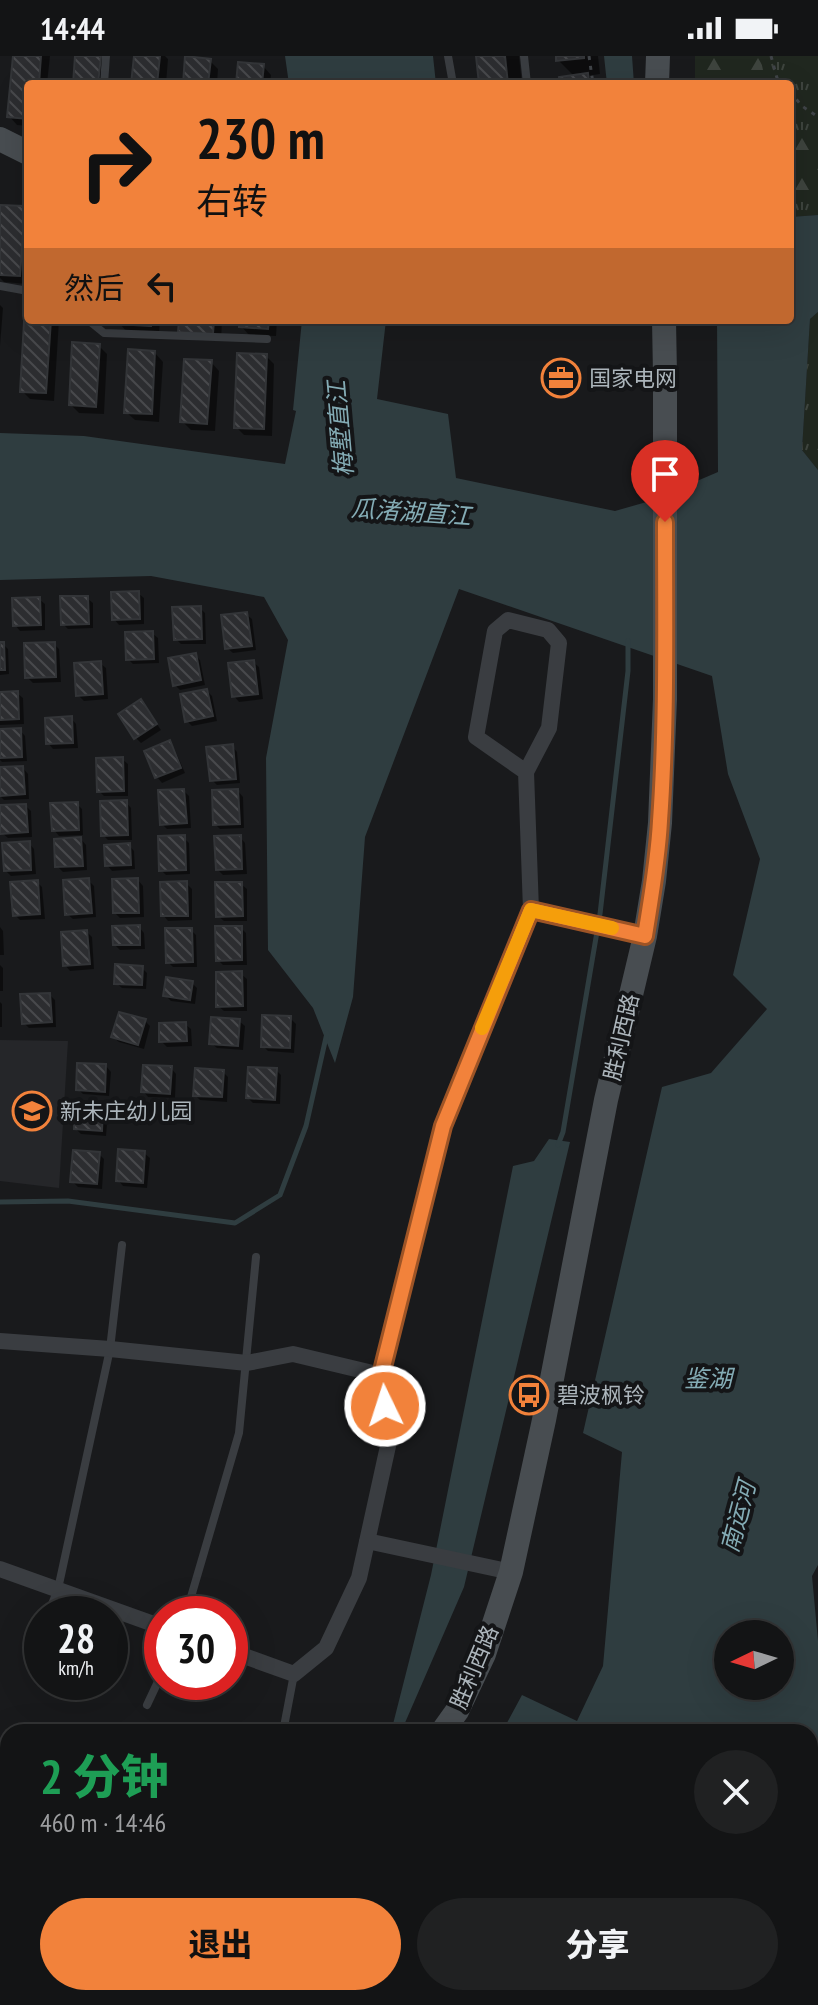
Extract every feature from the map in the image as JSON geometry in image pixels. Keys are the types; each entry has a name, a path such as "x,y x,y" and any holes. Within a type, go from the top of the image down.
{"street":[{"path":"657,80 658,56"},
{"path":"0,139 24,151"},
{"name":"胜利西路","path":"448,1724 484,1654 511,1572 606,1100 645,936 654,881 660,823 665,699 664,324"},
{"path":"248,1657 294,1674 326,1648 359,1578 390,1437 381,1375 443,1126 531,910 526,772 549,728 559,643 548,630 508,620 495,631 476,737 526,772"},
{"path":"0,1341 247,1363 293,1354 381,1375"},
{"path":"367,1541 511,1572"},
{"path":"0,1569 144,1620"}],"lane":[{"path":"104,80 106,56"},
{"path":"448,56 452,80"},
{"path":"524,56 527,80"},
{"path":"0,286 24,290"},
{"path":"93,324 104,333 267,339"},
{"path":"531,910 645,936"},
{"path":"55,1596 110,1349 122,1245"},
{"path":"191,1596 239,1433 256,1257"},
{"path":"285,1724 294,1674"},
{"path":"147,1705 149,1700"}],"path":[{"path":"589,56 592,80"},
{"path":"771,56 779,80"},
{"path":"794,97 818,117"}],"shaded area":[{"name":"新未庄幼儿园","path":"0,1040 68,1041 59,1188 0,1181"}],"green space":[{"path":"695,56 818,56 818,215 794,217 794,80 695,80"},
{"path":"703,56 760,56 765,80 702,80"},
{"path":"794,126 803,138 818,145 814,192 794,190"},
{"path":"818,312 818,470 802,450 810,319"},
{"path":"809,415 818,418 818,457 809,446"}],"water":[{"path":"285,56 433,56 436,80 288,80"},
{"path":"604,56 632,56 634,80 607,80"},
{"path":"818,215 818,312 810,319 802,450 818,470 818,1565 812,1576 818,1641 818,1724 506,1724 522,1695 577,1721 603,1666 622,1452 583,1433 662,1087 711,1073 767,1009 733,975 760,859 728,774 712,676 459,589 365,837 353,997 335,1063 313,1008 268,950 266,758 288,640 264,597 151,576 0,580 0,433 84,436 285,464 296,411 293,410 302,324 386,324 377,399 448,414 456,478 615,511 650,501 718,472 717,324 794,324 794,217"},
{"path":"549,1139 570,1142 464,1587 404,1724 393,1724 431,1575 513,1166 534,1161"}],"building":[{"path":"13,56 41,56 39,80 24,80 24,119 7,117"},
{"path":"75,56 101,56 98,80 73,80"},
{"path":"134,56 160,56 157,80 131,80"},
{"path":"185,56 211,59 208,80 183,80"},
{"path":"476,56 505,56 508,80 479,80"},
{"path":"556,56 584,56 584,58 556,61"},
{"path":"238,62 264,64 262,80 236,80"},
{"path":"588,73 589,80 559,80 559,77"},
{"path":"0,205 24,206 20,276 0,275"},
{"path":"24,322 51,324 46,393 20,392"},
{"path":"179,324 214,324 213,334 178,332"},
{"path":"239,324 269,324 268,329 239,327"},
{"path":"72,342 100,344 96,407 69,405"},
{"path":"128,349 155,351 152,414 124,413"},
{"path":"237,353 267,354 264,429 234,428"},
{"path":"184,359 212,360 207,424 180,422"},
{"path":"139,591 140,619 112,620 111,592"},
{"path":"60,596 88,596 89,624 61,625"},
{"path":"40,597 41,625 13,626 12,598"},
{"path":"201,606 202,639 174,640 172,607"},
{"path":"247,612 252,646 225,649 221,615"},
{"path":"153,631 154,659 126,660 125,632"},
{"path":"0,642 4,642 5,670 0,670"},
{"path":"55,642 56,677 25,678 24,643"},
{"path":"196,653 201,680 173,686 168,658"},
{"path":"254,660 258,694 232,697 228,663"},
{"path":"101,661 103,694 76,696 74,663"},
{"path":"207,689 213,716 185,722 180,694"},
{"path":"18,691 19,719 0,720 0,692"},
{"path":"141,699 157,724 134,739 118,714"},
{"path":"72,716 73,743 46,744 45,718"},
{"path":"21,728 22,757 0,758 0,729"},
{"path":"170,740 181,768 155,778 144,751"},
{"path":"233,744 236,779 210,781 206,747"},
{"path":"123,757 124,791 97,792 96,758"},
{"path":"23,766 25,794 0,796 0,767"},
{"path":"184,789 187,823 160,825 158,790"},
{"path":"238,789 240,824 213,825 212,790"},
{"path":"127,800 128,835 101,836 100,801"},
{"path":"78,802 79,830 52,831 50,803"},
{"path":"26,804 28,832 0,834 0,805"},
{"path":"185,835 186,870 159,871 158,836"},
{"path":"241,835 242,869 216,870 214,836"},
{"path":"81,837 83,866 55,867 54,839"},
{"path":"30,841 31,870 4,871 2,843"},
{"path":"130,843 131,865 105,866 104,845"},
{"path":"89,878 92,913 65,915 63,880"},
{"path":"138,878 139,913 113,913 112,879"},
{"path":"38,880 40,914 13,916 10,882"},
{"path":"187,881 188,916 161,916 160,882"},
{"path":"215,882 242,882 243,916 216,917"},
{"path":"140,925 140,945 113,945 112,926"},
{"path":"215,926 242,926 242,960 216,961"},
{"path":"165,928 192,928 193,962 166,963"},
{"path":"87,930 90,964 63,966 61,932"},
{"path":"115,964 143,966 142,985 114,984"},
{"path":"242,971 243,1006 216,1007 216,972"},
{"path":"166,977 193,981 190,1000 163,996"},
{"path":"50,993 52,1022 22,1024 20,994"},
{"path":"119,1012 146,1019 138,1045 111,1037"},
{"path":"262,1015 291,1016 290,1048 261,1047"},
{"path":"211,1017 240,1019 238,1046 209,1044"},
{"path":"186,1022 187,1041 159,1042 159,1023"},
{"path":"77,1063 106,1064 105,1092 76,1090"},
{"path":"143,1065 172,1066 170,1094 141,1092"},
{"path":"248,1067 277,1068 275,1100 246,1098"},
{"path":"195,1068 224,1070 222,1097 193,1096"},
{"path":"75,1105 103,1106 102,1131 74,1129"},
{"path":"118,1149 145,1151 143,1183 116,1181"},
{"path":"73,1150 100,1152 97,1184 70,1182"}],"waterway":[{"path":"558,1145 563,1132 600,914 628,671 628,641"},
{"path":"0,1202 68,1201 235,1223 280,1195 306,1126 327,1033"}],"slow traffic":[{"path":"482,1028 531,910 612,928"}],"place":[{"name":"国家电网","path":"561,378"},
{"name":"新未庄幼儿园","path":"32,1111"},
{"name":"碧波枫铃","path":"529,1395"}],"route":[{"path":"385,1406 381,1375 443,1126 531,910 645,936 660,823 665,699 665,522"}],"water label":[{"name":"梅墅直江","path":"340,429"},
{"name":"瓜渚湖直江","path":"411,512"},
{"name":"鉴湖","path":"708,1378"},
{"name":"南运河","path":"738,1517"}]}
